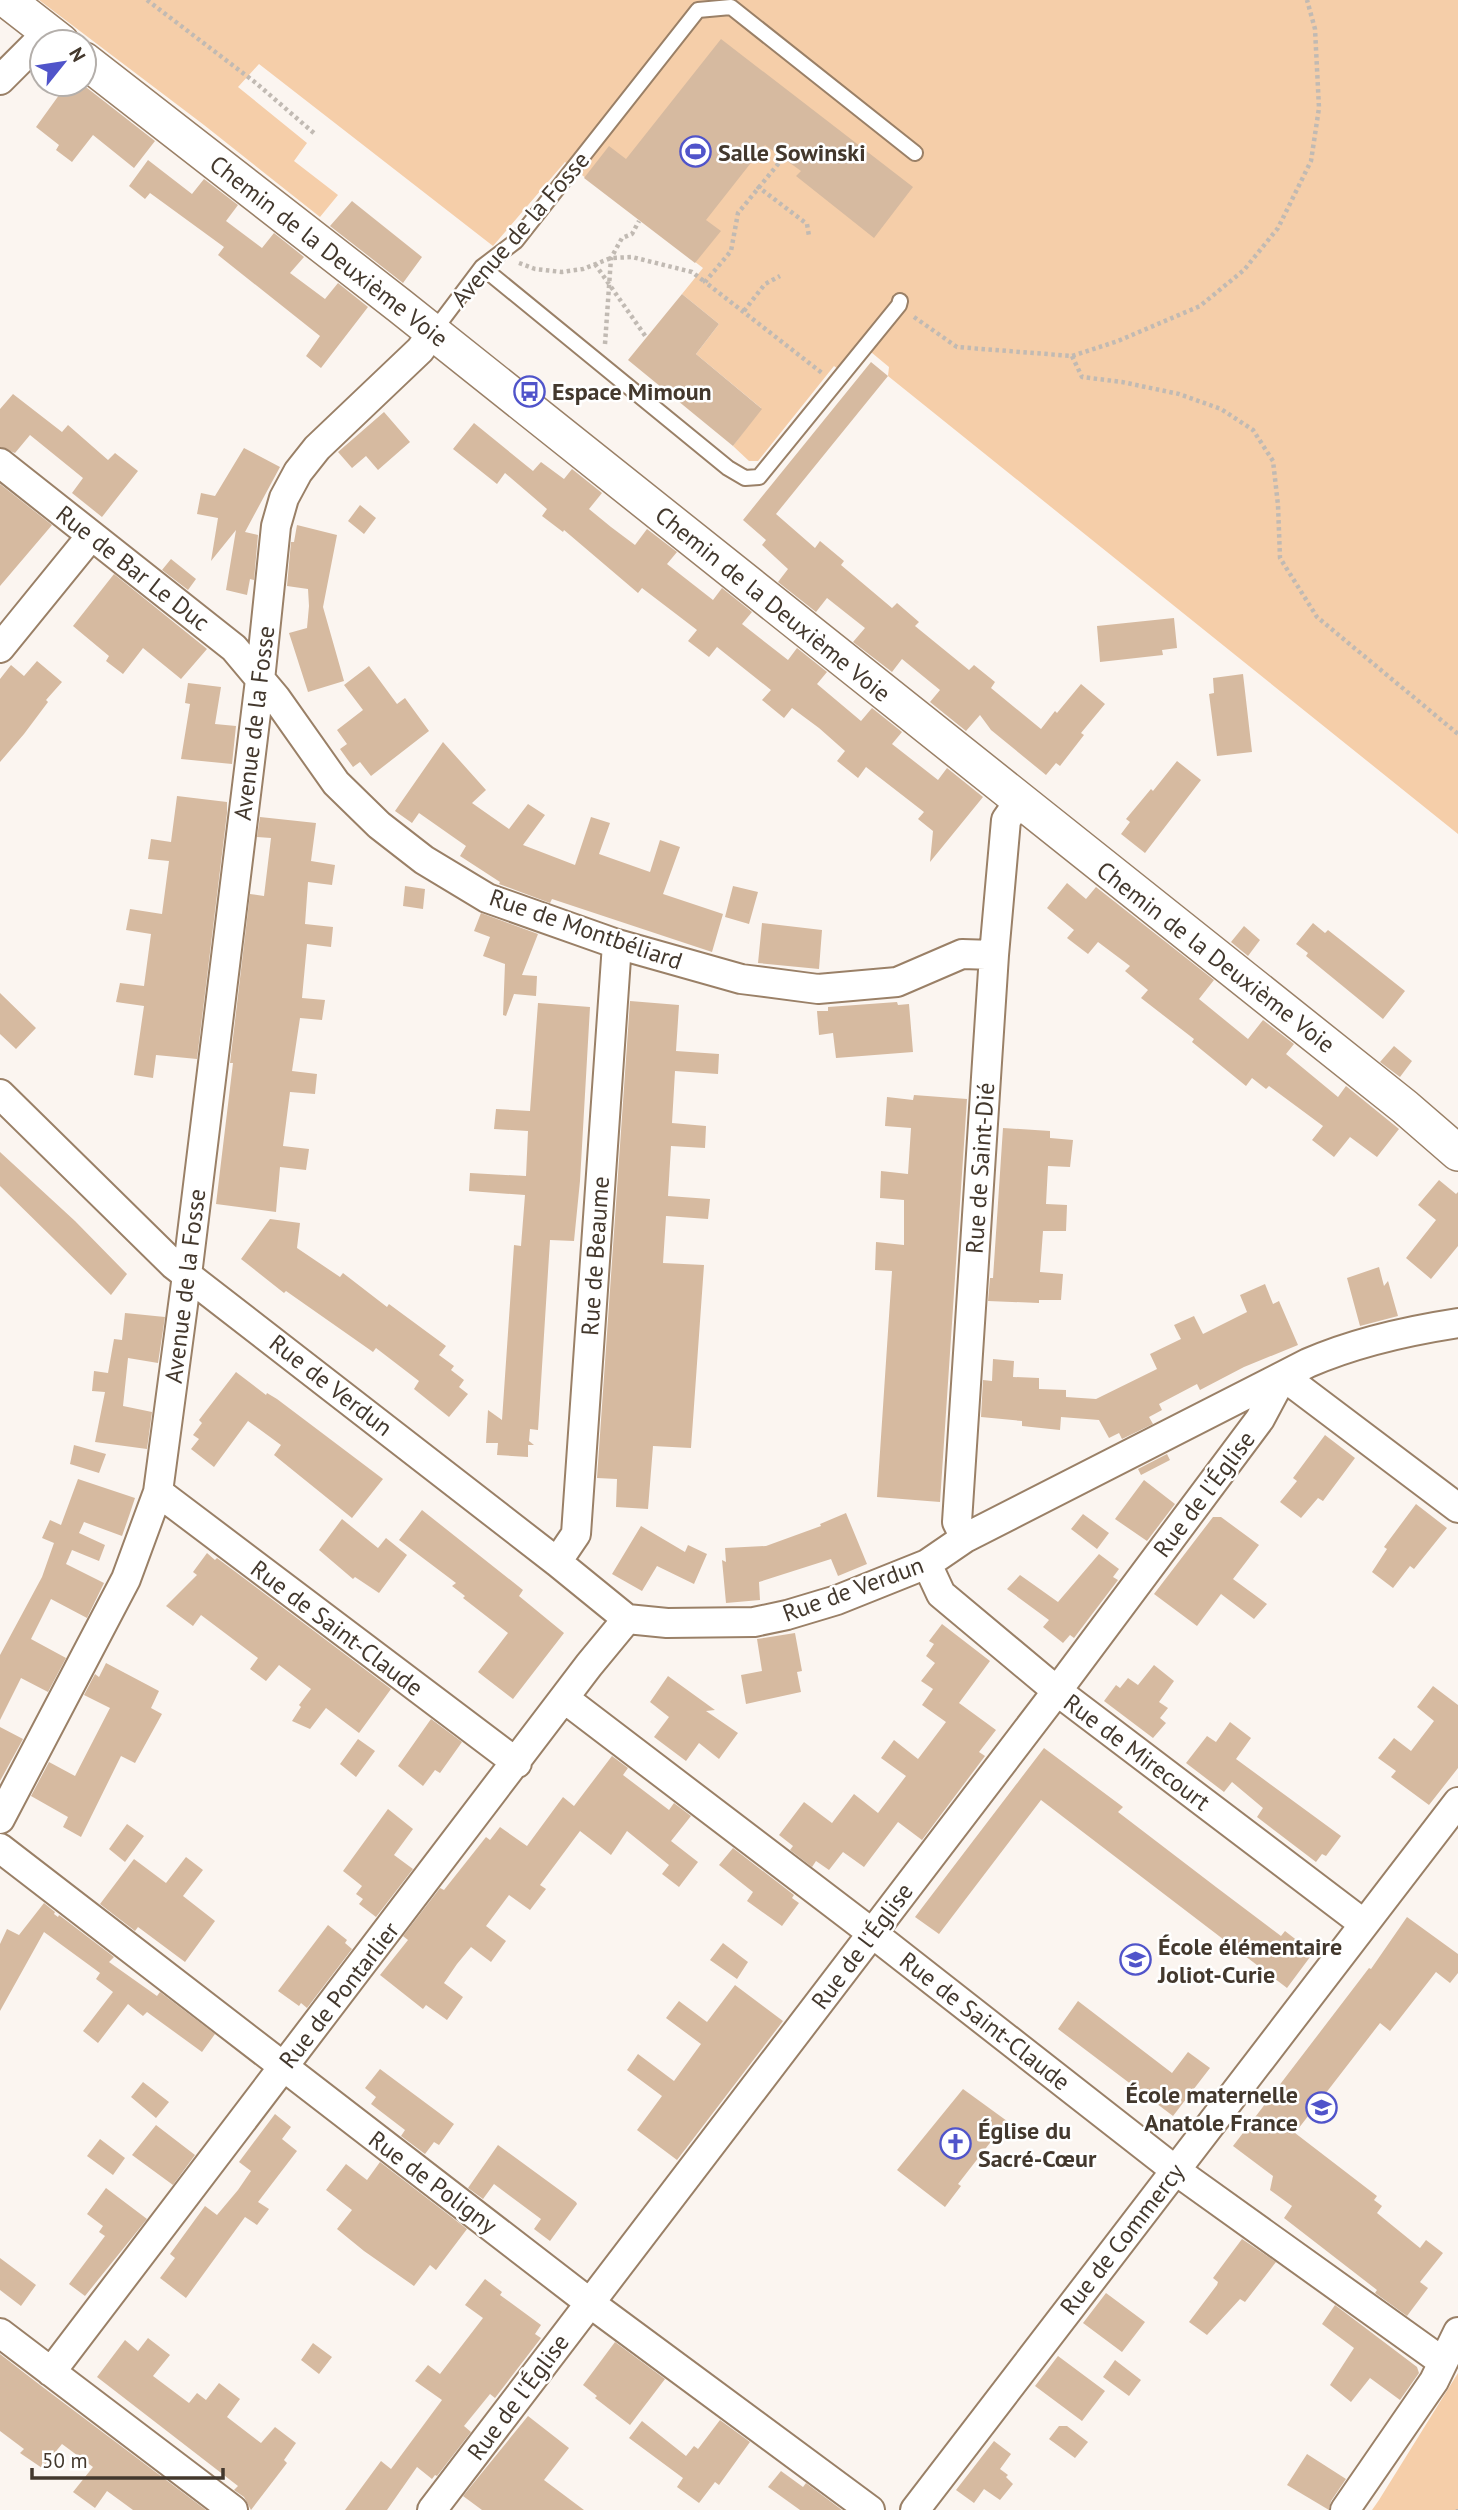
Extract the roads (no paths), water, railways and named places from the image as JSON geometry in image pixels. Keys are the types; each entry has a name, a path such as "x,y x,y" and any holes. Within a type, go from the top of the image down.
{"street":[{"path":"7,0 43,28"},
{"path":"0,80 28,58"},
{"name":"Chemin de la Deuxième Voie","path":"98,71 433,332 1405,1107 1458,1153"},
{"name":"Avenue de la Fosse","path":"0,1819 126,1579 158,1492 260,680 273,547 284,498 298,472 317,448 420,350 433,332"},
{"name":"Rue de Bar Le Duc","path":"0,463 234,648 260,680"},
{"path":"0,648 91,536"},
{"name":"Rue de Montbéliard","path":"260,680 276,698 336,783 379,825 424,860 487,898 617,944 741,979 818,989 897,982 962,954 994,955"},
{"name":"Rue de Saint-Dié","path":"965,1538 957,1522 994,955 1006,820 1020,800"},
{"name":"Rue de Beaume","path":"557,1562 576,1534 617,944"},
{"name":"Rue de Verdun","path":"0,1094 187,1275 627,1619 667,1623 754,1622 837,1600 927,1564 965,1538 1342,1348 1418,1329 1458,1323"},
{"path":"1283,1376 1458,1508"},
{"name":"Rue de l'Église","path":"432,2510 1057,1691 1260,1419 1283,1376"},
{"name":"Rue de Saint-Claude","path":"158,1492 517,1763"},
{"name":"Rue de Mirecourt","path":"927,1564 942,1594 1057,1691 1364,1924"},
{"name":"Rue de Pontarlier","path":"51,2372 627,1619"},
{"name":"Rue de Saint-Claude","path":"565,1699 872,1933 1175,2170 1443,2362"},
{"name":"Rue de Commercy","path":"915,2510 1458,1802"},
{"name":"Rue de Poligny","path":"0,1848 590,2302 870,2510"},
{"path":"1345,2510 1434,2381 1458,2332"},
{"path":"0,2333 233,2510"}],"lane":[{"name":"Avenue de la Fosse","path":"433,332 482,267 516,241 698,10 731,7 915,153"},
{"path":"482,267 728,468 745,478 759,477 900,303"}],"place":[{"name":"Salle Sowinski","path":"695,152"},
{"name":"Espace Mimoun","path":"529,391"},
{"name":"École élémentaire Joliot-Curie","path":"1135,1960"},
{"name":"École maternelle Anatole France","path":"1321,2108"},
{"name":"Église du Sacré-Cœur","path":"955,2144"}]}
